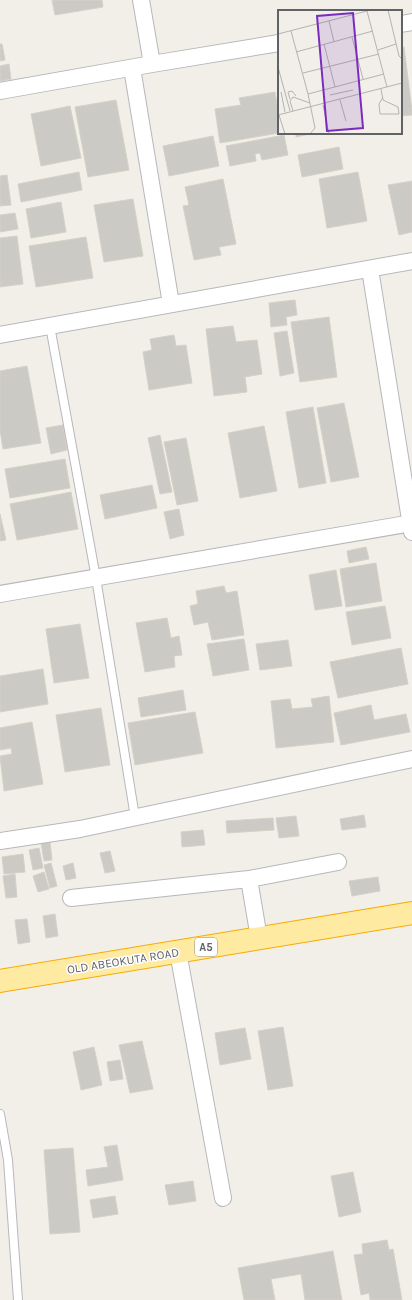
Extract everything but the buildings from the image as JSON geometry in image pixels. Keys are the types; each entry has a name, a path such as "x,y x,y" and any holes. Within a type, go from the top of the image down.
{"highway":[{"name":"OLD ABEOKUTA ROAD","path":"0,982 412,913"}],"street":[{"path":"141,0 152,64"},
{"path":"402,24 412,22"},
{"path":"0,91 278,43"},
{"path":"132,68 171,304"},
{"path":"0,335 412,261"},
{"path":"0,594 411,526 370,269"},
{"path":"0,841 80,829 412,759"},
{"path":"71,898 249,879 338,862"},
{"path":"249,879 259,938"},
{"path":"178,952 223,1198"}],"lane":[{"path":"50,326 96,578 135,817"},
{"path":"0,1114 8,1160 18,1300"}]}
